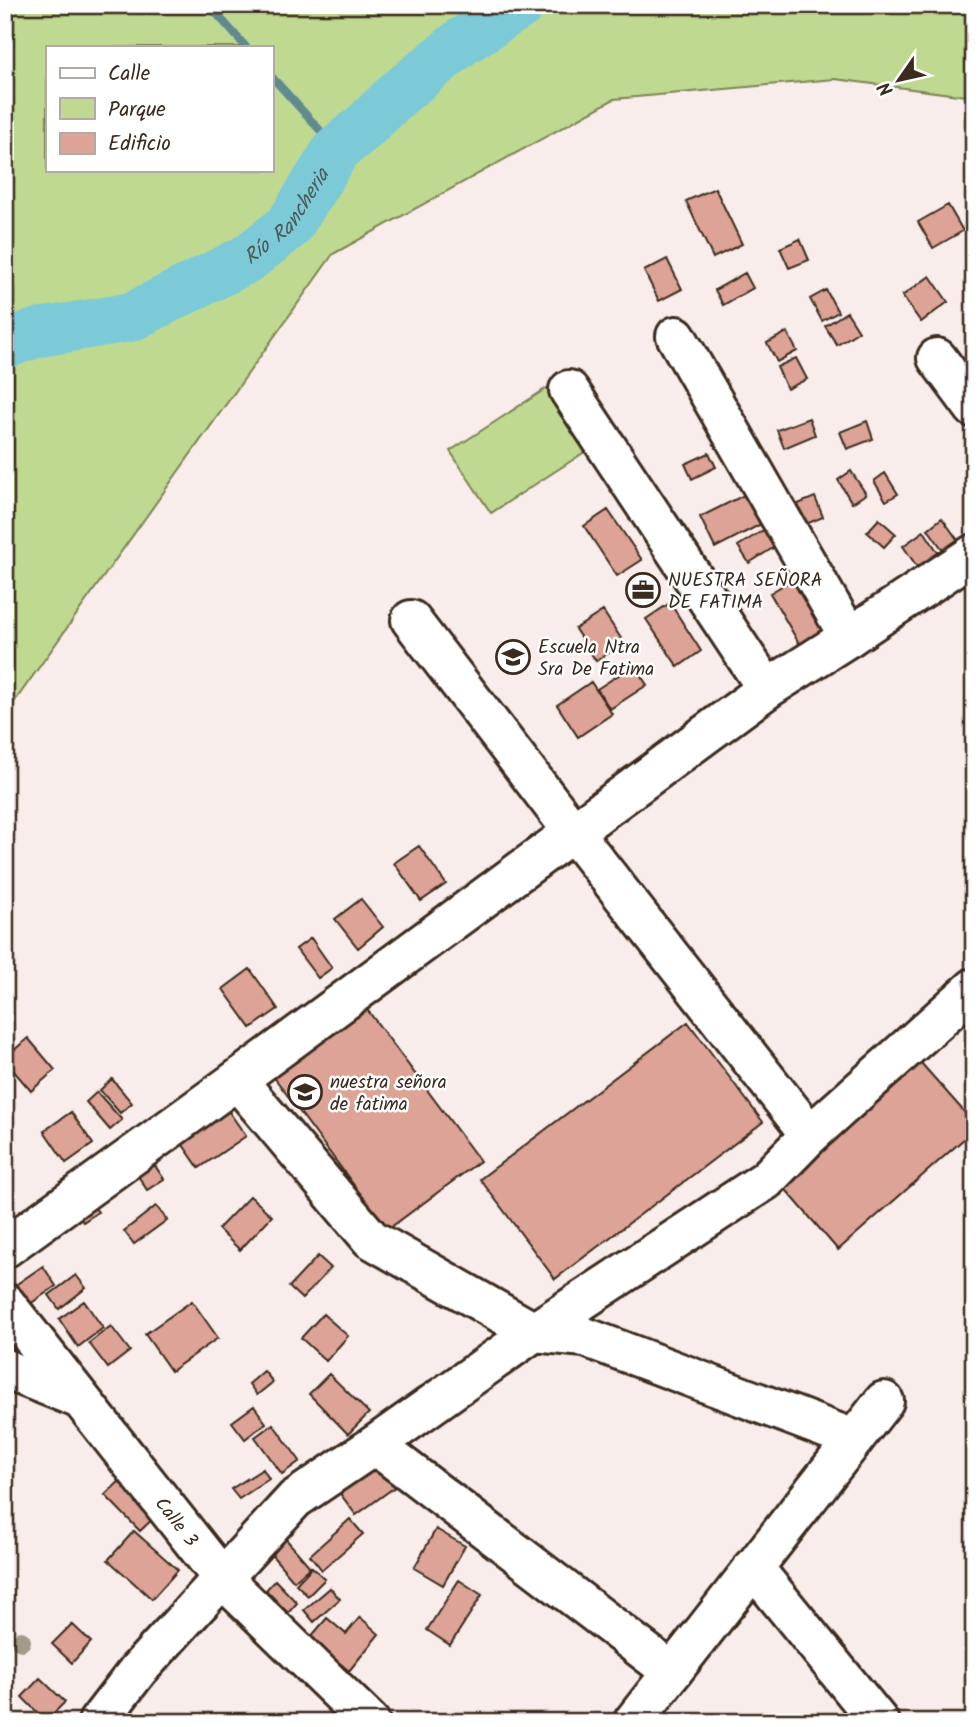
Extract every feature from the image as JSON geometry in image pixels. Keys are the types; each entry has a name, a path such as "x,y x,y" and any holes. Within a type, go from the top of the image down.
{"street":[{"path":"676,336 849,637"},
{"path":"937,358 974,408"},
{"path":"569,390 767,689"},
{"path":"5,1248 767,689 974,554"},
{"path":"411,620 810,1135"},
{"path":"98,1722 138,1670 295,1499 534,1332 766,1180 810,1135 974,988"},
{"path":"237,1080 371,1239 534,1332 585,1337 854,1439"},
{"name":"Calle 3","path":"5,1303 222,1578 370,1722"},
{"path":"5,1369 81,1399"},
{"path":"632,1722 884,1401"},
{"path":"375,1445 672,1672"},
{"path":"753,1567 879,1722"}],"green space":[{"path":"5,5 974,5 974,97 835,79 614,99 333,254 5,715"},
{"path":"547,388 588,450 491,513 450,451"}],"building":[{"path":"715,188 742,244 713,258 686,201"},
{"path":"948,205 963,231 933,248 918,222"},
{"path":"800,239 809,260 789,268 780,248"},
{"path":"667,259 682,289 659,301 644,271"},
{"path":"745,273 753,288 723,305 715,290"},
{"path":"930,276 948,302 921,322 902,296"},
{"path":"826,290 838,312 822,321 810,299"},
{"path":"847,312 859,331 837,345 825,326"},
{"path":"787,332 797,351 777,362 767,343"},
{"path":"974,355 974,369 967,361"},
{"path":"796,358 807,379 787,389 777,367"},
{"path":"809,418 815,435 784,448 777,430"},
{"path":"867,421 873,439 847,449 840,432"},
{"path":"709,453 716,467 692,479 685,464"},
{"path":"851,471 866,494 852,503 838,480"},
{"path":"885,473 898,494 886,501 874,481"},
{"path":"748,493 763,523 715,548 700,517"},
{"path":"815,497 823,517 806,524 798,504"},
{"path":"608,510 642,560 617,576 584,526"},
{"path":"942,518 962,546 947,556 928,529"},
{"path":"879,519 896,534 884,547 867,532"},
{"path":"765,529 776,546 749,563 738,546"},
{"path":"924,531 943,560 922,574 903,546"},
{"path":"797,577 827,629 800,645 770,593"},
{"path":"670,603 701,651 678,667 646,619"},
{"path":"603,611 624,643 596,661 575,629"},
{"path":"634,665 647,685 610,709 597,689"},
{"path":"591,682 612,714 578,737 557,705"},
{"path":"419,846 446,884 421,901 394,863"},
{"path":"361,899 383,927 358,948 335,919"},
{"path":"311,938 332,968 318,978 296,949"},
{"path":"250,969 278,1009 251,1028 223,989"},
{"path":"360,1000 480,1161 387,1230 268,1069"},
{"path":"688,1022 763,1122 555,1279 480,1179"},
{"path":"28,1038 55,1070 31,1091 5,1061 5,1058"},
{"path":"914,1055 974,1123 974,1130 838,1250 775,1177"},
{"path":"112,1079 132,1103 120,1113 100,1090"},
{"path":"97,1092 122,1120 110,1130 86,1102"},
{"path":"227,1109 246,1136 199,1168 181,1142"},
{"path":"71,1112 93,1144 66,1163 44,1131"},
{"path":"151,1160 164,1179 147,1190 135,1171"},
{"path":"250,1196 272,1216 240,1250 218,1229"},
{"path":"89,1200 98,1212 83,1222 75,1209"},
{"path":"156,1206 167,1220 134,1244 124,1231"},
{"path":"318,1256 331,1268 302,1299 289,1287"},
{"path":"43,1266 56,1286 27,1306 14,1286"},
{"path":"76,1275 86,1288 59,1309 49,1295"},
{"path":"84,1301 103,1328 78,1347 59,1319"},
{"path":"192,1301 218,1338 171,1371 145,1334"},
{"path":"323,1314 348,1336 326,1361 301,1338"},
{"path":"111,1326 130,1351 108,1368 89,1343"},
{"path":"264,1371 273,1382 257,1395 249,1384"},
{"path":"329,1374 369,1413 348,1434 309,1394"},
{"path":"254,1406 266,1423 245,1439 232,1422"},
{"path":"273,1424 300,1461 282,1474 255,1437"},
{"path":"378,1457 399,1484 356,1515 336,1488"},
{"path":"263,1469 269,1479 239,1499 231,1489"},
{"path":"124,1477 158,1514 140,1531 105,1495"},
{"path":"350,1519 363,1534 322,1570 310,1555"},
{"path":"436,1529 465,1546 443,1585 414,1568"},
{"path":"134,1531 178,1570 152,1599 108,1560"},
{"path":"285,1538 310,1567 294,1581 269,1552"},
{"path":"312,1567 325,1579 308,1596 296,1584"},
{"path":"275,1580 297,1603 288,1613 266,1590"},
{"path":"459,1580 482,1595 450,1645 427,1630"},
{"path":"330,1588 340,1599 314,1622 304,1610"},
{"path":"360,1617 379,1634 349,1671 310,1638 327,1618 346,1634"},
{"path":"72,1624 91,1642 72,1663 52,1644"},
{"path":"40,1678 65,1702 46,1721 22,1697"}],"waterway":[{"path":"209,5 245,46"},
{"name":"Río Rancheria","path":"5,344 37,333 131,317 247,259 289,226 337,149 399,93 463,41 520,5"},
{"path":"273,78 337,149"}],"place":[{"name":"NUESTRA SEÑORA DE FATIMA","path":"643,590"},
{"name":"Escuela Ntra Sra De Fatima","path":"513,657"},
{"name":"nuestra señora de fatima","path":"305,1092"}]}
